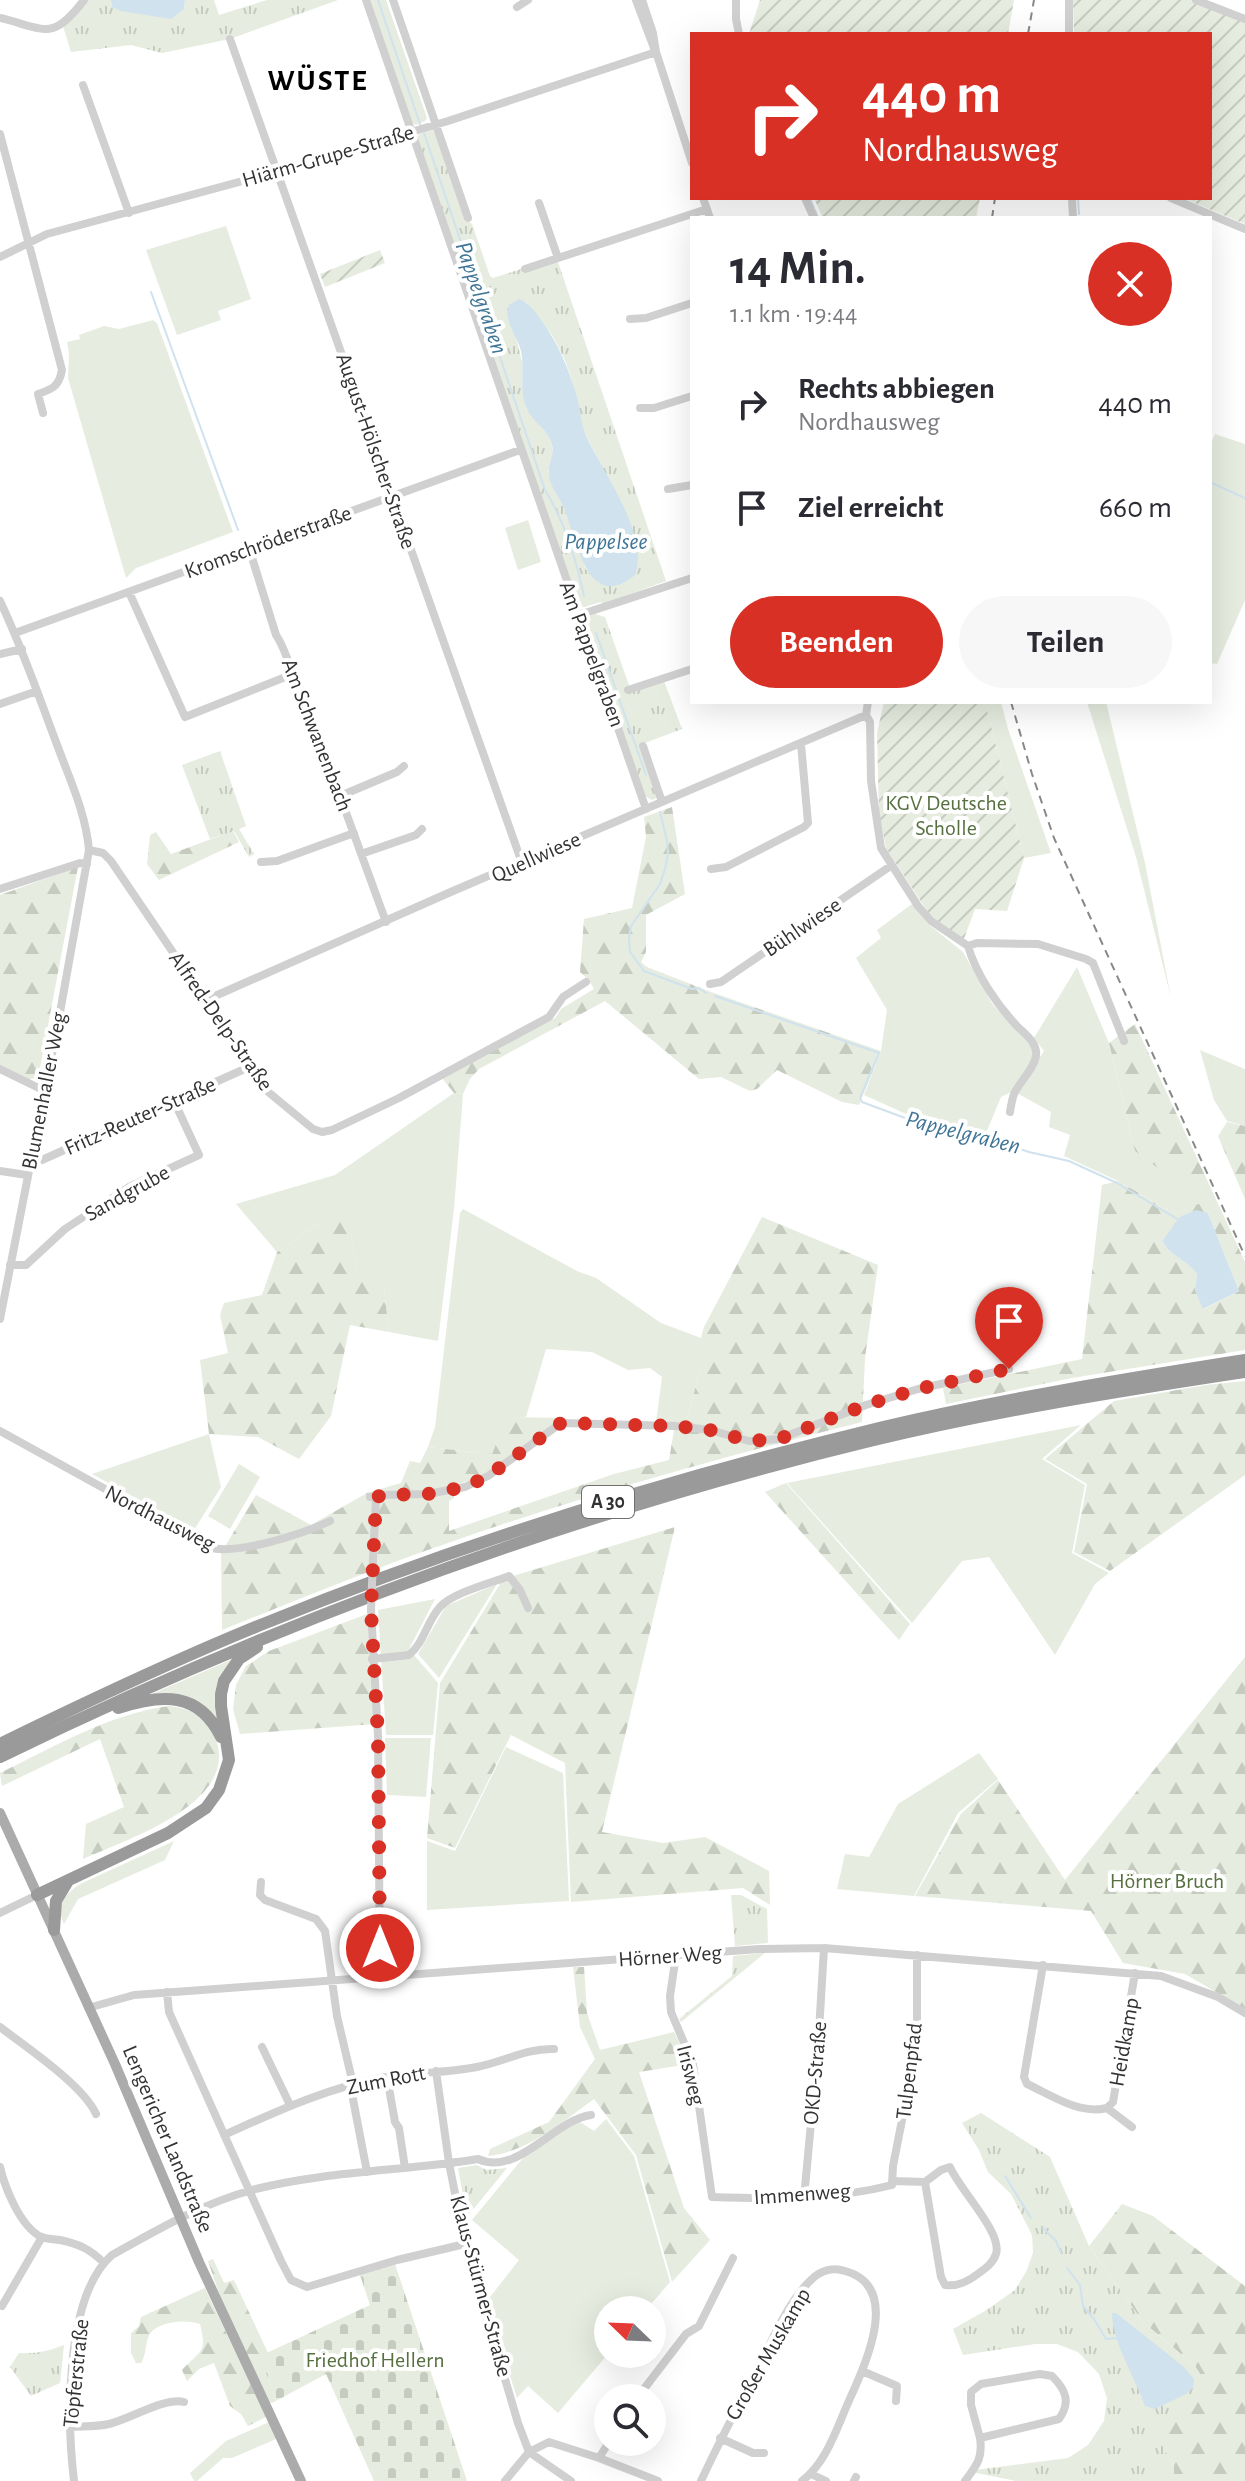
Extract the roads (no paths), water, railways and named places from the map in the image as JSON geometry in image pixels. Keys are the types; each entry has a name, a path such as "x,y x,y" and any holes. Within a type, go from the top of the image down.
{"highway":[{"name":"A 30","path":"2,1750 102,1695 275,1619 425,1562 650,1489 776,1454 976,1407 1245,1360"},
{"name":"A 30","path":"2,1750 297,1624 500,1548 643,1502 873,1441 1042,1405 1245,1372"},
{"path":"37,1895 168,1833 206,1808 219,1790 227,1769 228,1751 221,1706 224,1681 239,1659 297,1624"},
{"path":"95,1711 164,1699 189,1703 212,1719 228,1751"},
{"path":"54,1930 57,1898 72,1878"}],"main road":[{"name":"Lengericher Landstraße","path":"0,1813 301,2481"}],"street":[{"path":"0,18 51,30 63,26 84,0"},
{"name":"Am Pappelgraben","path":"366,0 646,809"},
{"path":"393,0 432,126 468,218"},
{"path":"517,7 528,0"},
{"path":"636,0 649,41 656,52"},
{"path":"642,0 690,157"},
{"path":"736,0 739,32"},
{"path":"1069,0 1069,32"},
{"path":"1196,0 1245,19"},
{"name":"August-Hölscher-Straße","path":"230,39 522,863"},
{"name":"Hiärm-Grupe-Straße","path":"0,257 47,234 277,172 432,126 656,52"},
{"path":"83,85 129,213"},
{"path":"0,134 62,370 55,388 38,394 43,413"},
{"path":"1176,200 1245,229"},
{"path":"539,203 558,258"},
{"path":"525,269 690,218"},
{"path":"630,319 646,318 690,304"},
{"path":"640,408 654,408 690,397"},
{"name":"Kromschröderstraße","path":"15,633 520,450"},
{"path":"668,489 690,485"},
{"name":"Am Schwanenbach","path":"249,548 276,635 284,646 298,681 386,922"},
{"path":"579,615 690,579"},
{"path":"129,592 185,717 293,674"},
{"name":"Blumenhaller Weg","path":"0,601 22,649 80,810 89,850 0,1319"},
{"path":"0,654 22,649"},
{"path":"628,690 690,670"},
{"path":"0,704 37,691"},
{"path":"868,704 871,781 881,848 931,921 968,946 971,957 1007,1016 1035,1045 1034,1062 1014,1093 1010,1112"},
{"name":"Quellwiese","path":"206,1000 866,715"},
{"path":"711,869 726,867 808,823 804,749 801,744"},
{"path":"643,746 662,802"},
{"path":"340,796 397,772 404,766"},
{"path":"361,854 416,835 422,829"},
{"path":"261,862 277,861 354,833"},
{"name":"Alfred-Delp-Straße","path":"89,850 103,853 111,861 267,1091 313,1129 322,1132 399,1098 549,1017 563,997 586,982"},
{"path":"0,889 80,863 87,864"},
{"name":"Bühlwiese","path":"710,984 721,982 892,865"},
{"path":"968,946 977,943 1038,944 1093,963 1124,1041"},
{"name":"Fritz-Reuter-Straße","path":"30,1159 42,1160 249,1067"},
{"path":"0,1069 45,1091"},
{"name":"Sandgrube","path":"10,1265 26,1265 65,1229 105,1202 129,1187 199,1155 174,1101"},
{"path":"0,1171 27,1175"},
{"path":"380,1977 378,1736 371,1610 373,1498 381,1495 428,1494 465,1487 488,1476 561,1423 676,1426 710,1430 749,1441 779,1439 907,1392 1009,1369"},
{"name":"Nordhausweg","path":"0,1431 212,1548 232,1549 272,1540 330,1521"},
{"path":"372,1659 409,1655 446,1600 509,1576 528,1608"},
{"path":"261,1882 260,1895 265,1900 316,1919 325,1931 337,2016 353,2084 352,2094 367,2172"},
{"path":"0,1913 37,1895"},
{"name":"Hörner Weg","path":"88,2008 124,1996 167,1992 759,1949 824,1948 1161,1976 1218,1997 1245,2013"},
{"name":"OKD-Straße","path":"804,2198 824,1948"},
{"name":"Irisweg","path":"676,1955 671,2012 693,2064 712,2197"},
{"name":"Tulpenpfad","path":"892,2183 917,2044 917,1955"},
{"name":"Heidkamp","path":"1043,1965 1024,2077 1027,2084 1074,2106 1099,2110 1113,2102 1135,1973"},
{"path":"167,1992 169,2012 291,2280 307,2287 397,2260 465,2244"},
{"path":"0,2027 92,2104 96,2114"},
{"path":"262,2047 290,2105"},
{"name":"Zum Rott","path":"224,2135 290,2105 353,2084 477,2067 537,2049 554,2049"},
{"name":"Klaus-Stürmer-Straße","path":"436,2071 465,2244 529,2452"},
{"path":"387,2077 405,2168"},
{"name":"Heidkamp","path":"1107,2108 1132,2127"},
{"name":"Töpferstraße","path":"74,2481 69,2427 77,2333 93,2278 112,2255 180,2217 250,2191 367,2172 478,2159 486,2162 505,2161 542,2142 576,2117 591,2115"},
{"path":"0,2167 3,2189 42,2237 89,2248 104,2263"},
{"name":"Immenweg","path":"712,2197 804,2198 892,2183 925,2182 950,2167 955,2180 985,2218 997,2242 997,2252 991,2263 954,2287 945,2285 941,2277 925,2182"},
{"path":"2,2306 42,2237"},
{"path":"648,2384 686,2334 699,2326 733,2258"},
{"name":"Großer Muskamp","path":"701,2481 720,2438 797,2297 812,2278 823,2271 842,2270 862,2278 871,2293 876,2316 875,2332 862,2371 825,2453 811,2474 802,2481"},
{"path":"862,2371 897,2386 896,2401"},
{"path":"965,2481 977,2466 982,2452 971,2392 981,2384 1040,2374 1052,2376 1066,2393 1066,2406 1059,2419 980,2438"},
{"path":"69,2427 108,2424 169,2401 184,2402"},
{"path":"720,2438 753,2453 764,2453"},
{"path":"505,2481 529,2452 549,2442 658,2481"},
{"path":"529,2452 571,2481"},
{"path":"811,2474 826,2481"}],"water":[{"path":"111,0 185,0 184,9 171,19 121,11 112,7"},
{"name":"Pappelsee","path":"519,299 534,310 558,347 574,387 585,433 630,522 638,558 635,575 619,585 605,585 595,579 586,567 564,508 551,484 552,445 525,404 521,351 508,317 509,305"},
{"path":"1196,1210 1208,1213 1239,1291 1203,1309 1195,1290 1197,1274 1162,1241 1180,1217"},
{"path":"1112,2313 1116,2313 1184,2367 1194,2379 1193,2388 1155,2409 1145,2406 1120,2348"}],"waterway":[{"name":"Pappelgraben","path":"378,0 421,127"},
{"name":"Pappelgraben","path":"424,133 545,490 569,541 584,596"},
{"path":"811,200 814,208"},
{"path":"1078,200 1079,214"},
{"path":"815,210 817,216"},
{"path":"151,292 238,530"},
{"path":"1212,483 1245,498"},
{"name":"Pappelgraben","path":"596,633 646,775"},
{"name":"Pappelgraben","path":"660,812 667,841 665,869 660,884 631,926 630,952 644,971 706,993"},
{"name":"Pappelgraben","path":"715,996 879,1053 860,1098 862,1102 905,1118 924,1129 991,1139 1069,1161 1117,1183 1179,1220"},
{"path":"1005,2176 1031,2218"},
{"path":"1043,2228 1056,2241 1061,2253"},
{"path":"1067,2268 1080,2285 1083,2306 1106,2339 1117,2338"}],"railway":[{"path":"1028,32 1034,0"},
{"path":"992,216 995,200"},
{"path":"1012,704 1054,838 1245,1256"}],"district":[{"name":"WÜSTE","path":"318,81"}],"park label":[{"name":"KGV Deutsche Scholle","path":"946,816"},
{"name":"Hörner Bruch","path":"1167,1881"},
{"name":"Friedhof Hellern","path":"375,2360"}]}
